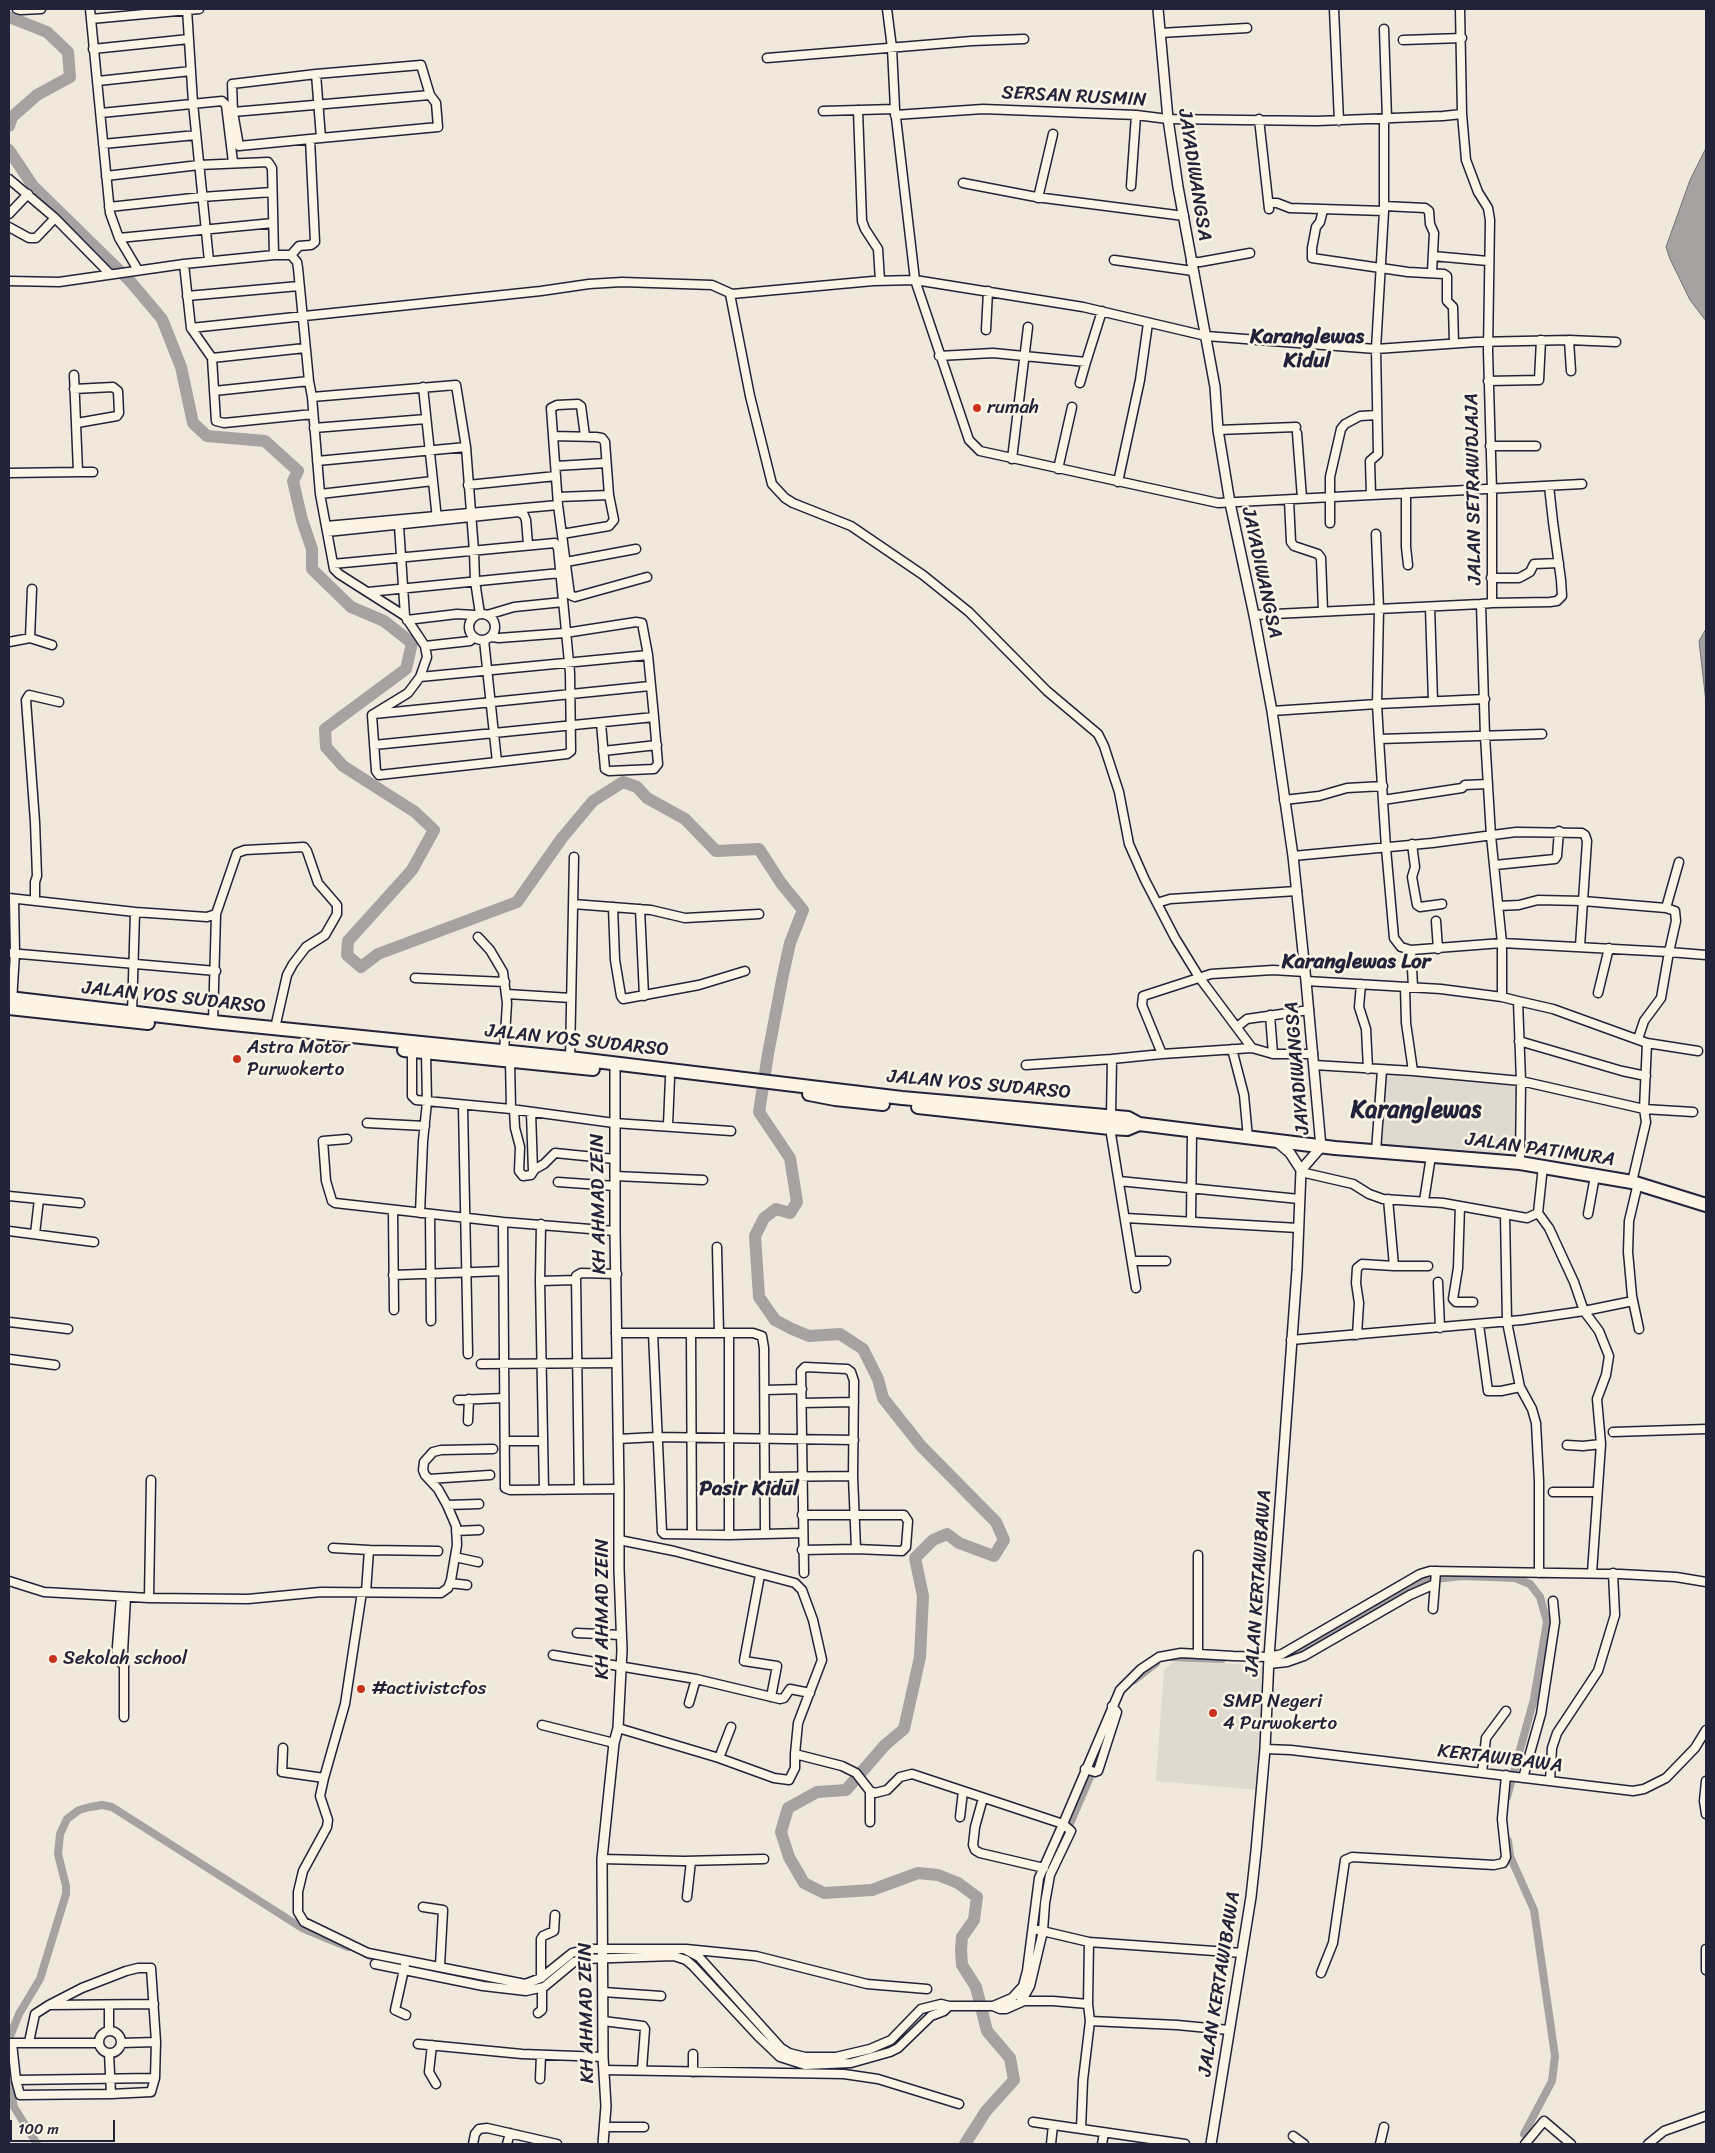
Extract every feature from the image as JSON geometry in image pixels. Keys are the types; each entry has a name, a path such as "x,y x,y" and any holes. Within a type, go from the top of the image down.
{"highway":[{"name":"JALAN YOS SUDARSO","path":"10,1005 132,1013 275,1028 806,1090 902,1098 1111,1122 1128,1118 1139,1124 1321,1147"},
{"name":"JALAN YOS SUDARSO","path":"10,1005 412,1051 570,1058 670,1078 726,1081"},
{"name":"JALAN PATIMURA","path":"1321,1147 1520,1162 1635,1183 1706,1205"}],"street":[{"path":"20,9 41,9"},
{"path":"90,9 101,113 108,207 119,238 135,271"},
{"path":"187,9 192,103 209,262"},
{"path":"90,19 199,9"},
{"path":"888,9 895,112 915,280 939,356 969,440 973,446 989,454 1203,500 1230,502 1582,484"},
{"name":"JAYADIWANGSA","path":"1158,9 1168,119 1192,266 1215,387 1218,430 1230,502 1272,711 1293,856 1321,1147"},
{"path":"1334,9 1339,121"},
{"name":"JALAN SETRAWIDJAJA","path":"1460,9 1462,114 1468,168 1478,192 1488,208 1490,220 1488,381 1492,490 1492,603 1481,604 1485,736 1491,836 1502,942 1502,997"},
{"path":"1160,33 1247,28"},
{"path":"1370,495 1370,461 1378,456 1376,350 1384,209 1384,29"},
{"path":"1403,40 1462,38"},
{"path":"93,49 189,39"},
{"path":"767,58 972,40 1024,39"},
{"path":"419,64 424,69 430,95 436,103 438,126 435,128 239,146 233,112 232,86 235,82 316,74 419,64"},
{"path":"98,81 191,71"},
{"path":"316,74 321,138"},
{"path":"233,112 430,95"},
{"path":"101,113 218,100 224,102 233,162"},
{"path":"858,110 862,221 864,229 878,249 880,280"},
{"name":"SERSAN RUSMIN","path":"824,111 983,110 1136,115 1168,119 1339,121 1462,114"},
{"path":"1132,186 1136,115"},
{"path":"1259,119 1269,206 1277,203 1290,208 1323,210 1427,209 1434,233 1432,272"},
{"path":"1038,198 1053,134"},
{"path":"103,144 196,135"},
{"path":"9,281 54,283 184,264 291,255 299,246 311,245 315,242 310,139"},
{"path":"106,176 233,162 264,161 270,163 272,168 274,255"},
{"path":"9,179 55,218 111,274"},
{"path":"963,183 1038,198 1184,216"},
{"path":"108,207 272,192"},
{"path":"9,214 28,194"},
{"path":"1323,210 1320,222 1316,227 1312,258 1382,269 1432,272 1447,276 1447,301 1453,307 1454,343"},
{"path":"9,227 29,238 36,238 55,218"},
{"path":"119,238 273,223"},
{"path":"1114,260 1192,266 1200,262 1250,253"},
{"path":"291,255 296,262 312,397 320,494 333,564 339,574 406,618 425,646 425,669 408,693 372,715"},
{"path":"1433,256 1488,261"},
{"path":"184,264 191,328 212,358 214,415 218,423 313,414"},
{"path":"191,328 302,318 589,284 622,282 712,285 733,294 880,280 915,280 1102,311 1206,336 1376,350 1454,343 1541,340 1616,342"},
{"path":"187,296 299,286"},
{"path":"986,330 988,291"},
{"path":"733,294 750,396 772,484 785,498 851,526 923,575 969,612 1048,691 1098,734 1104,746 1119,792 1129,844 1157,903 1202,976 1252,1048"},
{"path":"1080,383 1102,311"},
{"path":"1118,482 1140,380 1148,323"},
{"path":"1012,459 1028,327"},
{"path":"1488,381 1540,380 1541,340"},
{"path":"1569,340 1571,371"},
{"path":"212,358 306,348"},
{"path":"939,356 993,353 1086,362"},
{"path":"74,375 78,472"},
{"path":"214,390 309,381"},
{"path":"312,397 456,385 466,447 475,581 481,615"},
{"path":"74,389 113,387 117,390 118,398 119,412 117,416 77,423"},
{"path":"424,387 437,519"},
{"path":"585,436 582,408 578,404 557,405 551,408 558,501 570,595 575,598 647,577"},
{"path":"1058,469 1072,407"},
{"path":"1330,523 1331,471 1341,429 1345,424 1360,416 1377,415"},
{"path":"314,428 426,419"},
{"path":"1218,430 1296,430 1302,498"},
{"path":"536,540 609,526 614,520 609,494 605,442 602,438 585,436 553,436"},
{"path":"1490,446 1536,446"},
{"path":"317,461 466,447"},
{"path":"556,466 606,463"},
{"path":"9,474 93,472"},
{"path":"468,485 556,476"},
{"path":"320,494 432,480"},
{"path":"1492,603 1557,601 1562,596 1549,486"},
{"path":"1406,493 1408,566"},
{"path":"471,516 609,494"},
{"path":"1289,500 1291,542 1294,546 1318,554 1321,558 1323,611"},
{"path":"327,529 522,513 526,520 528,544"},
{"path":"327,529 399,526 437,519"},
{"path":"399,526 406,618"},
{"path":"1376,534 1379,609 1377,704 1379,740 1394,938 1401,947 1411,950 1438,949 1502,942 1706,955"},
{"path":"333,564 528,544 555,543 560,573 571,694 572,749 570,754 382,776 376,770 372,715"},
{"path":"566,562 636,549"},
{"path":"1492,578 1519,578 1530,572 1534,564 1559,563"},
{"path":"368,592 560,573"},
{"path":"30,638 32,589"},
{"path":"474,638 468,628 470,620 481,615 514,607 563,602"},
{"path":"1254,615 1481,604"},
{"path":"1430,607 1433,701"},
{"path":"406,618 457,614 481,615 495,623 495,630 488,639 487,672 497,762"},
{"path":"425,646 470,641 474,638 488,639 565,633 640,622 644,625 648,656 658,764 654,769 609,771 604,766 601,723"},
{"path":"9,642 30,638 52,645"},
{"path":"420,677 648,656"},
{"path":"372,715 650,686"},
{"path":"35,901 35,882 37,876 35,822 26,700 29,695 60,702"},
{"path":"1272,711 1485,699"},
{"path":"374,745 654,717"},
{"path":"1379,740 1542,734"},
{"path":"603,751 656,745"},
{"path":"1383,800 1488,784"},
{"path":"1284,800 1319,796 1347,788 1383,786"},
{"path":"1495,864 1555,859 1558,856 1559,831"},
{"path":"1293,856 1386,848 1516,832 1578,832 1586,837 1580,946"},
{"path":"1412,844 1416,867 1412,877 1417,905 1420,907 1442,904"},
{"path":"213,1022 216,971 216,914 235,856 245,850 304,847 318,883 337,904 335,920 325,935 306,947 293,964 288,975 275,1028"},
{"path":"570,1058 574,857"},
{"path":"1666,908 1680,862"},
{"path":"1157,903 1170,899 1297,891"},
{"path":"10,1005 12,898 135,912 200,916 216,914"},
{"path":"1498,906 1519,905 1538,900 1583,901 1666,908 1675,911 1676,921 1661,998 1644,1021 1638,1039"},
{"path":"573,904 640,909 685,918 759,914"},
{"path":"613,907 615,960 621,996 627,1000 699,985 745,971"},
{"path":"640,909 644,996"},
{"path":"132,1013 135,912"},
{"path":"1436,921 1438,949"},
{"path":"478,937 490,950 503,972 507,994 507,1056 515,1128 520,1147 520,1173 523,1176 529,1176 555,1153 615,1159"},
{"path":"1598,993 1609,948"},
{"path":"1411,950 1406,1023 1413,1071"},
{"path":"12,953 216,971"},
{"path":"1162,1054 1142,1005 1142,998 1146,994 1202,976 1272,970 1305,972"},
{"path":"415,978 504,982"},
{"path":"1306,981 1409,987 1502,997 1552,1008 1647,1043 1698,1051"},
{"path":"1360,984 1359,1007 1366,1029 1368,1069"},
{"path":"507,994 571,998"},
{"path":"1518,1001 1521,1081 1520,1162"},
{"path":"1236,1027 1246,1019 1308,1010"},
{"path":"1270,1015 1273,1054"},
{"path":"1519,1040 1622,1071 1646,1076"},
{"path":"1639,1329 1629,1270 1629,1221 1646,1122 1644,1109 1647,1043"},
{"path":"1026,1065 1252,1048 1273,1054 1313,1054"},
{"path":"1232,1049 1244,1095 1248,1138"},
{"path":"412,1051 412,1096 416,1100 464,1106 513,1109 614,1123 668,1125 731,1131"},
{"path":"420,1213 427,1102 426,1052"},
{"path":"1112,1059 1111,1122 1136,1288"},
{"path":"1314,1065 1413,1071 1521,1081 1644,1109 1693,1112"},
{"name":"KH AHMAD ZEIN","path":"603,2144 606,2127 606,2106 603,2057 602,1860 614,1743 618,1728 621,1666 614,1068"},
{"path":"1376,1152 1382,1070"},
{"path":"668,1125 670,1078"},
{"path":"464,1106 468,1354"},
{"path":"531,1112 533,1171"},
{"path":"366,1123 426,1126"},
{"path":"1191,1221 1192,1131"},
{"path":"348,1139 323,1141 326,1181 333,1202 503,1222 615,1231"},
{"path":"1276,1141 1290,1153 1301,1171 1353,1184 1368,1194 1388,1199 1424,1201 1527,1218 1538,1213"},
{"path":"1301,1171 1321,1147"},
{"path":"1424,1201 1430,1156"},
{"path":"1543,1166 1538,1213 1549,1228 1568,1268 1584,1311 1599,1331 1609,1356 1606,1375 1597,1399 1601,1444 1592,1573"},
{"name":"JALAN KERTAWIBAWA","path":"1211,2144 1251,1897 1265,1749 1269,1660 1301,1171"},
{"path":"615,1176 703,1180"},
{"path":"1588,1214 1595,1176"},
{"path":"1119,1181 1299,1198"},
{"path":"558,1182 614,1186"},
{"path":"9,1196 80,1203"},
{"path":"35,1234 39,1199"},
{"path":"1388,1199 1394,1266"},
{"path":"1460,1206 1458,1268 1453,1299 1456,1302 1473,1302"},
{"path":"393,1210 394,1310"},
{"path":"430,1214 431,1321"},
{"path":"1505,1214 1507,1322 1520,1387 1532,1409 1536,1423 1539,1481 1539,1573"},
{"path":"1126,1218 1298,1228"},
{"path":"503,1222 505,1488 510,1490 619,1489"},
{"path":"541,1224 540,1281 544,1490"},
{"path":"9,1231 94,1242"},
{"path":"717,1248 719,1333"},
{"path":"1132,1261 1166,1260"},
{"path":"1357,1335 1359,1303 1356,1281 1357,1268 1362,1264 1428,1266"},
{"path":"393,1275 503,1272"},
{"path":"579,1489 576,1276 581,1273 617,1274"},
{"path":"540,1281 576,1280"},
{"path":"1438,1282 1440,1328"},
{"path":"1291,1340 1507,1322 1584,1311 1633,1301"},
{"path":"9,1322 68,1329"},
{"path":"1479,1325 1488,1391 1501,1391 1520,1387"},
{"path":"616,1332 729,1333 757,1334 762,1336 765,1390 765,1534"},
{"path":"652,1333 660,1529 664,1534 802,1533"},
{"path":"691,1333 692,1533"},
{"path":"729,1333 729,1535"},
{"path":"9,1359 55,1365"},
{"path":"481,1364 504,1365 541,1362 617,1363"},
{"path":"804,1573 802,1550 801,1371 805,1367 847,1369 851,1372 854,1381 856,1549"},
{"path":"765,1390 802,1389"},
{"path":"458,1400 504,1398"},
{"path":"468,1422 469,1399"},
{"path":"802,1403 854,1402"},
{"path":"1613,1432 1706,1429"},
{"path":"618,1439 656,1437 854,1440"},
{"path":"505,1441 542,1441"},
{"path":"1566,1445 1601,1444"},
{"path":"9,1581 44,1592 149,1598 248,1599 294,1593 441,1593 450,1584 455,1556 456,1531 447,1505 438,1489 423,1470 424,1462 433,1452 493,1449"},
{"path":"429,1479 490,1475"},
{"path":"765,1477 854,1476"},
{"path":"149,1598 151,1480"},
{"path":"1553,1492 1597,1492"},
{"path":"447,1505 479,1504"},
{"path":"802,1515 904,1515 908,1521 906,1547 902,1551 856,1549 802,1550"},
{"path":"456,1531 479,1530"},
{"path":"618,1728 719,1758 784,1780 790,1780 795,1773 798,1723 822,1660 813,1620 802,1590 795,1583 674,1551 619,1540"},
{"path":"333,1548 438,1551"},
{"path":"369,1550 364,1592 345,1704 320,1796 328,1820 327,1827 304,1868 299,1886 297,1899 300,1916 304,1922 368,1953 405,1965 483,1986 521,1991 542,1988 574,1962 602,1954 684,1949 756,1956 867,1984 927,1989"},
{"path":"1198,1555 1198,1654"},
{"path":"455,1556 478,1562"},
{"path":"1038,1931 1036,1892 1044,1868 1066,1826 1090,1771 1120,1690 1141,1669 1159,1658 1170,1654 1198,1654 1287,1662 1420,1574 1436,1577 1592,1573 1676,1577 1706,1582"},
{"path":"1548,1781 1552,1748 1557,1733 1598,1671 1615,1615 1613,1574"},
{"path":"760,1575 744,1661 776,1666 771,1697"},
{"path":"1269,1660 1315,1644 1410,1595 1436,1577"},
{"path":"1433,1609 1436,1577"},
{"path":"450,1584 467,1585"},
{"path":"123,1652 124,1597"},
{"path":"124,1597 116,1659 124,1664 124,1717"},
{"path":"1521,1777 1544,1697 1555,1622 1553,1601"},
{"path":"577,1633 621,1635"},
{"path":"553,1655 696,1679 782,1699 790,1689 810,1693"},
{"path":"689,1703 696,1679"},
{"path":"1090,1771 1098,1771 1114,1708"},
{"path":"1482,1772 1486,1738 1506,1711"},
{"path":"542,1724 614,1743"},
{"path":"719,1758 731,1727"},
{"name":"KERTAWIBAWA","path":"1265,1749 1291,1750 1633,1791 1644,1789 1666,1778 1695,1748 1706,1730"},
{"path":"283,1748 282,1772 324,1778"},
{"path":"795,1754 836,1763 856,1773 867,1788 875,1793 887,1790 905,1774 922,1777 1066,1826 1070,1832 1050,1875 1038,1931 1020,1998"},
{"path":"1321,1973 1333,1943 1345,1860 1352,1857 1494,1865 1503,1863 1506,1857 1502,1819 1508,1775"},
{"path":"1706,1781 1704,1801 1706,1814"},
{"path":"867,1788 870,1822"},
{"path":"960,1817 963,1791"},
{"path":"983,1798 975,1827 973,1844 975,1850 980,1853 1044,1868"},
{"path":"602,1860 691,1861 764,1859"},
{"path":"687,1897 691,1861"},
{"path":"423,1907 443,1910 440,1966"},
{"path":"541,1978 542,1939 543,1936 554,1931 555,1915"},
{"path":"1038,1931 1089,1942 1242,1953"},
{"path":"1081,2129 1083,2080 1090,2021 1088,2004 1089,1942"},
{"path":"376,1964 440,1966 519,1984 530,1983 541,1978 572,1953 587,1949 602,1954"},
{"path":"684,1949 699,1957 781,2048 798,2057 824,2061"},
{"path":"1706,1949 1706,1970"},
{"path":"627,1953 668,1956 686,1960 694,1966 762,2041 780,2057 805,2065 824,2061 851,2059 898,2048 926,2021 950,2006"},
{"path":"405,1965 395,2010 406,2014"},
{"path":"29,2042 35,2014 49,2005 82,1988 126,1971 149,1968 152,1970 156,2042 155,2078 151,2092 20,2095 10,2043 99,2043"},
{"path":"538,2014 542,2010 542,1988"},
{"path":"603,1992 661,1996"},
{"path":"851,2059 891,2040 921,2009 941,2004 950,2006 990,2006 1020,1998 1088,2004"},
{"path":"49,2005 154,2004"},
{"path":"109,2005 109,2031"},
{"path":"603,2021 643,2026 645,2029 642,2070"},
{"path":"1090,2021 1177,2025 1229,2030"},
{"path":"109,2031 117,2034 121,2043 118,2050 109,2053 102,2049 99,2043 101,2036 109,2031"},
{"path":"121,2043 156,2042"},
{"path":"418,2044 541,2055 603,2057"},
{"path":"432,2045 429,2072 436,2084"},
{"path":"109,2053 111,2094"},
{"path":"693,2054 693,2072"},
{"path":"540,2079 541,2055"},
{"path":"851,2059 851,2075"},
{"path":"604,2070 851,2075 878,2079 959,2104"},
{"path":"16,2080 155,2078"},
{"path":"1648,2144 1664,2130 1706,2116"},
{"path":"1525,2144 1543,2121 1571,2144"},
{"path":"1033,2122 1185,2144"},
{"path":"1051,2144 1053,2125"},
{"path":"606,2127 644,2127"},
{"path":"1380,2144 1384,2127"},
{"path":"473,2144 475,2134 479,2129 487,2128 557,2144"},
{"path":"507,2144 510,2133"},
{"path":"1102,2144 1104,2133"},
{"path":"1293,2136 1304,2144"}],"shaded area":[{"path":"1706,148 1706,321 1690,300 1666,247 1690,180"},
{"path":"1706,629 1706,702 1699,641"},
{"path":"1382,1071 1516,1082 1522,1133 1520,1163 1379,1150"},
{"name":"SMP Negeri 4 Purwokerto","path":"1181,1661 1268,1666 1260,1790 1156,1781 1164,1670 1172,1663"}],"waterway":[{"path":"9,17 47,32 68,52 70,77 37,95 12,117 9,126"},
{"path":"9,150 33,186 130,281 162,319 181,367 193,423 207,436 265,441 298,471 293,481 302,520 312,549 312,569 351,607 384,621 412,643 406,669 325,729 326,747 343,766 415,812 434,830 412,870 348,941 347,955 361,967 378,954 517,902 562,838 593,801 623,782 637,787 647,798 685,819 716,851 759,849 781,883 803,910 790,943 783,975 759,1112 790,1158 797,1202 790,1213 776,1209 764,1218 755,1236 759,1297 775,1320 792,1329 809,1336 840,1334 863,1349 878,1379 883,1398 921,1446 996,1522 1004,1540 994,1556 959,1543 947,1534 933,1540 915,1558 923,1596 920,1657 904,1729 885,1745 846,1790 817,1792 788,1808 781,1832 789,1857 804,1883 824,1893 872,1890 918,1873 938,1875 958,1883 977,1897 974,1920 962,1937 962,1965 976,1987 987,2031 1010,2058 1014,2080 986,2111 965,2144"},
{"path":"1291,1658 1426,1580 1462,1576 1515,1578 1530,1584 1540,1597 1547,1622 1534,1699 1507,1797"},
{"path":"1169,1657 1222,1659"},
{"path":"1134,1680 1156,1663"},
{"path":"1032,1962 1040,1923 1043,1887 1090,1777 1107,1729"},
{"path":"9,2039 19,2014 40,1979 66,1894 66,1886 58,1854 60,1834 67,1819 79,1810 90,1807 102,1805 112,1807 302,1928 348,1947"},
{"path":"1508,1841 1510,1856 1534,1910 1555,2056 1552,2081 1524,2134"},
{"path":"672,1952 690,1958 734,2005"},
{"path":"532,1987 547,1980 573,1958 590,1954 638,1953"},
{"path":"366,1954 376,1959 521,1987"},
{"path":"833,2061 852,2058 891,2043"},
{"path":"9,2085 14,2107 37,2144"}],"place":[{"name":"rumah","path":"977,408"},
{"name":"Astra Motor Purwokerto","path":"237,1059"},
{"name":"Sekolah school","path":"53,1659"},
{"name":"#activistcfos","path":"361,1689"},
{"name":"SMP Negeri 4 Purwokerto","path":"1213,1713"}],"district":[{"name":"Karanglewas Kidul","path":"1307,350"},
{"name":"Karanglewas Lor","path":"1356,963"},
{"name":"Karanglewas","path":"1416,1111"},
{"name":"Pasir Kidul","path":"749,1490"}]}
